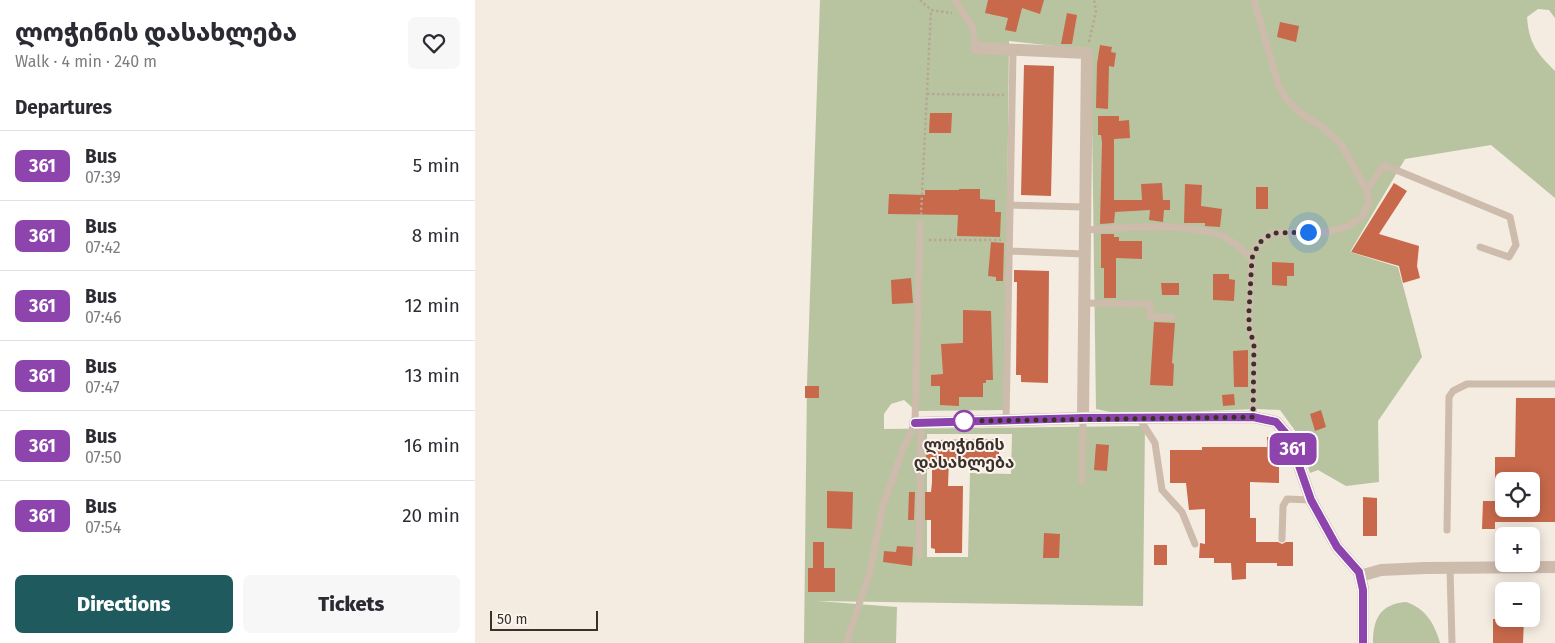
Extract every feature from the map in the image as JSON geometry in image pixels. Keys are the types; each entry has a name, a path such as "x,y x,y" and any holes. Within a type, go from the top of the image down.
{"street":[{"path":"976,48 1087,53 1083,418"},
{"path":"918,422 1083,418 1253,417 1276,422 1289,437 1311,500 1337,547 1359,572 1363,590 1363,643"},
{"path":"1360,576 1381,570 1555,567"}],"lane":[{"path":"955,0 973,28 976,48"},
{"path":"1253,417 1254,344 1249,328 1249,320 1252,258 1259,243 1272,233 1327,232 1346,227 1361,218 1369,203 1367,191 1341,144 1321,126 1303,115 1286,98 1278,84 1254,0"},
{"path":"1006,421 1013,51"},
{"path":"1367,191 1384,165 1510,216 1516,244 1509,257 1480,247"},
{"path":"1010,205 1084,207"},
{"path":"919,555 920,224"},
{"path":"1084,230 1167,227 1203,232 1225,238 1252,258"},
{"path":"1009,251 1084,254"},
{"path":"1083,303 1150,304 1150,317 1172,317"},
{"path":"1447,530 1449,397 1453,391 1467,384 1555,384"},
{"path":"1082,481 1083,418"},
{"path":"1139,418 1155,443 1163,490 1182,512 1195,544"},
{"path":"846,643 870,572 883,505 903,449 918,422"},
{"path":"1282,539 1283,506 1287,499 1311,500"},
{"path":"1450,568 1452,643"}],"path":[{"path":"920,0 931,10 944,13 963,13"},
{"path":"1087,53 1097,12 1094,0"},
{"path":"920,224 931,10"},
{"path":"926,94 1013,95"},
{"path":"920,240 1010,240"}],"green space":[{"path":"820,0 1555,0 1555,18 1549,10 1538,9 1527,17 1535,47 1543,59 1555,71 1555,198 1491,145 1405,159 1350,252 1398,267 1422,357 1378,421 1379,482 1346,486 1318,470 1310,473 1296,432 1280,410 1258,409 1120,414 1096,409 1091,50 1009,41 1005,410 916,411 904,400 891,404 884,414 884,429 1145,426 1143,606 817,601 897,607 896,643 804,643 807,383","holes":["927,434 1012,434 1011,474 970,473 968,557 927,557"]},
{"path":"1406,602 1419,608 1424,613 1432,623 1440,643 1373,643 1373,634 1380,614 1390,606"}],"building":[{"path":"988,0 1044,0 1040,14 1022,8 1016,32 1005,30 1008,18 985,13"},
{"path":"1067,13 1077,15 1072,44 1061,44"},
{"path":"1280,22 1299,26 1296,42 1277,37"},
{"path":"1100,45 1112,47 1111,52 1116,53 1114,67 1109,66 1108,109 1096,108 1097,64"},
{"path":"1024,65 1054,66 1051,196 1021,195"},
{"path":"930,113 952,113 951,133 929,133"},
{"path":"1098,116 1119,116 1119,121 1129,120 1130,138 1114,139 1114,200 1142,200 1141,184 1162,183 1163,200 1170,200 1170,210 1164,210 1163,222 1149,220 1150,210 1115,212 1114,223 1100,224 1102,142 1101,135 1098,135"},
{"path":"1394,183 1407,191 1379,234 1419,246 1417,266 1420,278 1403,283 1399,266 1351,252"},
{"path":"1185,184 1202,185 1201,206 1222,209 1220,227 1205,226 1205,223 1184,223"},
{"path":"1256,187 1268,187 1268,209 1256,209"},
{"path":"980,189 980,199 995,200 995,212 1001,212 1000,237 957,236 958,215 888,214 889,194 925,195 925,190"},
{"path":"1101,234 1114,234 1114,237 1119,237 1119,241 1142,241 1142,259 1116,258 1116,298 1104,298 1104,268 1101,268"},
{"path":"991,242 1004,243 1003,281 996,281 996,277 988,276"},
{"path":"1272,262 1294,263 1294,276 1287,276 1287,286 1272,285"},
{"path":"1014,270 1049,271 1048,383 1021,382 1021,375 1016,375 1017,282 1014,282"},
{"path":"1213,274 1229,274 1229,279 1235,280 1234,301 1213,300"},
{"path":"911,278 913,303 892,304 891,280"},
{"path":"1161,283 1179,283 1179,295 1162,295"},
{"path":"963,310 991,311 993,380 986,380 986,383 983,383 983,397 959,397 959,406 940,405 940,386 931,386 931,375 943,374 941,344 963,343"},
{"path":"1154,322 1175,323 1172,363 1174,364 1173,386 1150,385"},
{"path":"1248,350 1248,387 1234,387 1233,351"},
{"path":"805,386 819,386 819,398 805,398"},
{"path":"1234,394 1235,405 1223,406 1222,395"},
{"path":"1516,398 1555,398 1555,522 1495,522 1495,529 1482,529 1483,501 1495,501 1495,517 1540,517 1540,472 1495,472 1495,457 1515,457"},
{"path":"1321,410 1326,427 1315,431 1310,414"},
{"path":"1267,437 1279,438 1279,483 1250,482 1250,518 1256,518 1256,542 1278,542 1282,544 1293,542 1293,566 1277,566 1277,563 1246,563 1246,579 1232,580 1231,563 1214,563 1214,558 1199,558 1200,543 1205,544 1205,509 1189,510 1186,483 1170,483 1170,450 1202,450 1202,447 1267,447"},
{"path":"999,439 999,458 949,459 948,486 963,486 962,553 935,553 935,549 931,548 931,520 925,520 925,492 931,492 932,482 932,469 926,469 926,453 936,453 936,440"},
{"path":"1096,444 1109,445 1107,471 1094,470"},
{"path":"827,491 853,492 852,529 827,528"},
{"path":"909,492 915,492 914,520 908,520"},
{"path":"1363,497 1377,498 1377,536 1363,536"},
{"path":"1044,533 1060,534 1059,558 1043,558"},
{"path":"813,542 824,542 824,568 835,568 835,592 808,592 808,568 813,568"},
{"path":"1154,545 1167,545 1167,565 1154,565"},
{"path":"897,546 913,547 912,566 883,562 884,551 896,552"},
{"path":"1493,619 1495,619 1495,627 1524,627 1523,643 1493,643"}],"bus line":[{"name":"361","path":"915,423 1083,418 1253,417 1276,422 1289,437 1311,500 1337,547 1359,572 1363,590 1363,643"}],"place":[{"name":"ლოჭინის დასახლება","path":"964,421"}],"route":[{"path":"964,421 1253,417 1254,344 1249,328 1252,258 1259,243 1272,233 1308,232"}]}
